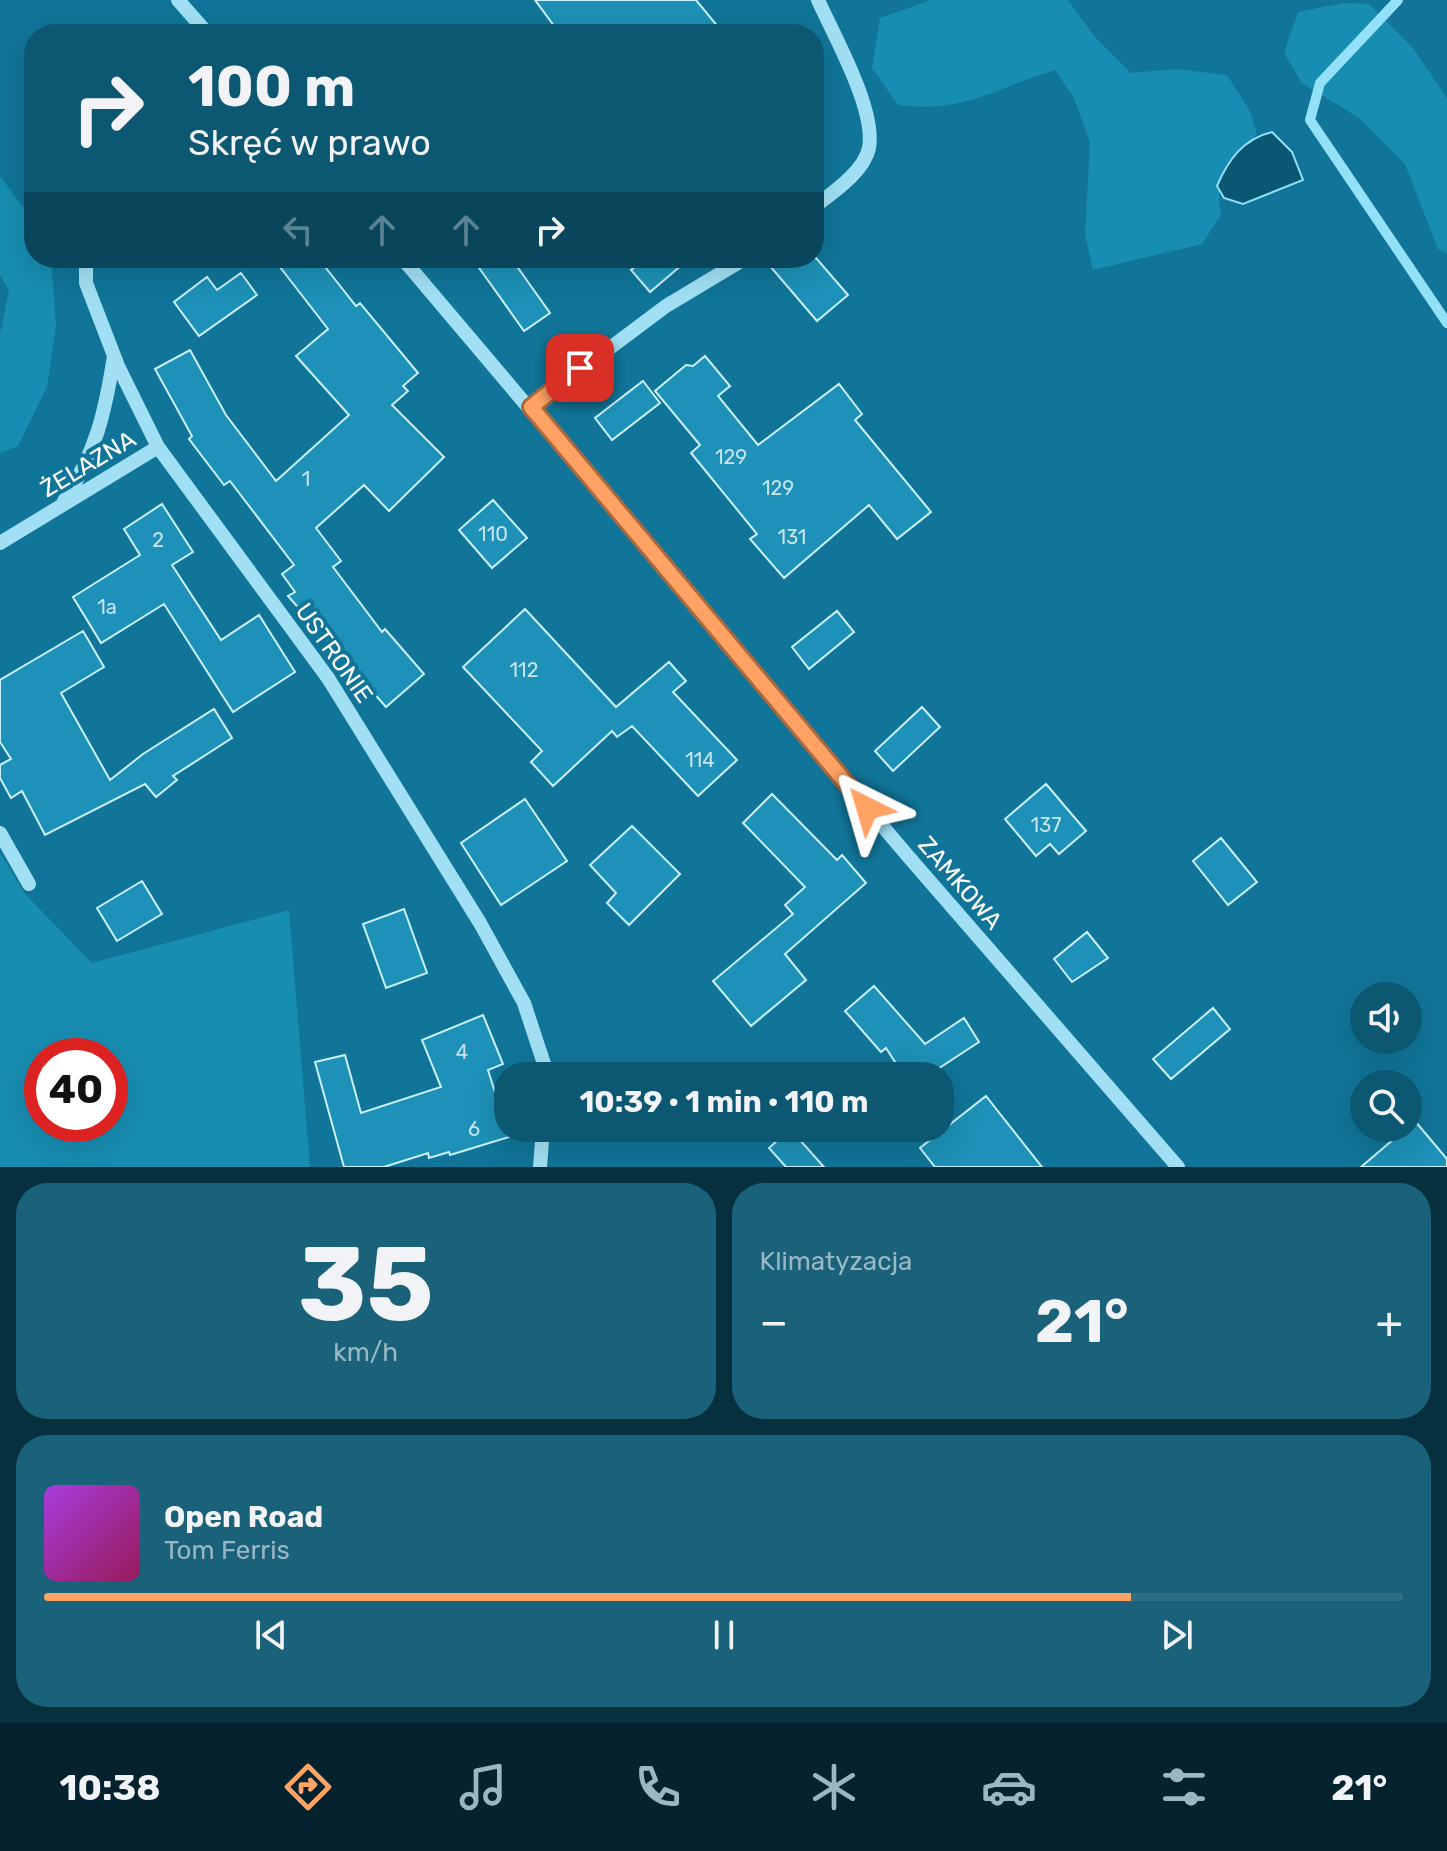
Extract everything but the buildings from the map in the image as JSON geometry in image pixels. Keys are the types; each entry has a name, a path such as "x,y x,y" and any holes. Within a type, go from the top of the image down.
{"street":[{"path":"178,0 199,24"},
{"path":"818,0 862,100 869,148 859,167 824,198"},
{"name":"USTRONIE","path":"86,268 86,283 114,356 158,447 328,678 480,923 524,1003 543,1062"},
{"name":"ZAMKOWA","path":"411,268 907,855 1178,1167"},
{"path":"531,407 666,306 729,268"},
{"path":"63,504 88,465 106,406 114,356"},
{"name":"ŻELAZNA","path":"0,543 158,447"},
{"path":"0,833 29,884"},
{"path":"540,1167 542,1142"}],"shaded area":[{"path":"931,0 1068,0 1095,37 1131,73 1176,69 1227,75 1250,111 1257,135 1237,152 1224,169 1219,189 1221,215 1202,244 1093,270 1085,234 1090,142 1074,98 1055,70 961,103 921,107 898,105 872,68 880,18"},
{"path":"1343,3 1369,4 1413,48 1447,98 1447,253 1438,249 1405,164 1359,118 1302,83 1284,53 1298,12"},
{"path":"1272,132 1292,152 1303,180 1243,204 1224,198 1217,186 1232,159 1245,145"},
{"path":"0,176 24,208 24,268 52,268 56,326 47,387 18,446 0,453 0,334 9,290 0,275"},
{"path":"0,853 25,894 92,963 289,910 310,1167 0,1167"}],"waterway":[{"path":"1398,0 1320,83 1310,120 1447,323"}],"route":[{"path":"580,368 531,407 867,808"}]}
